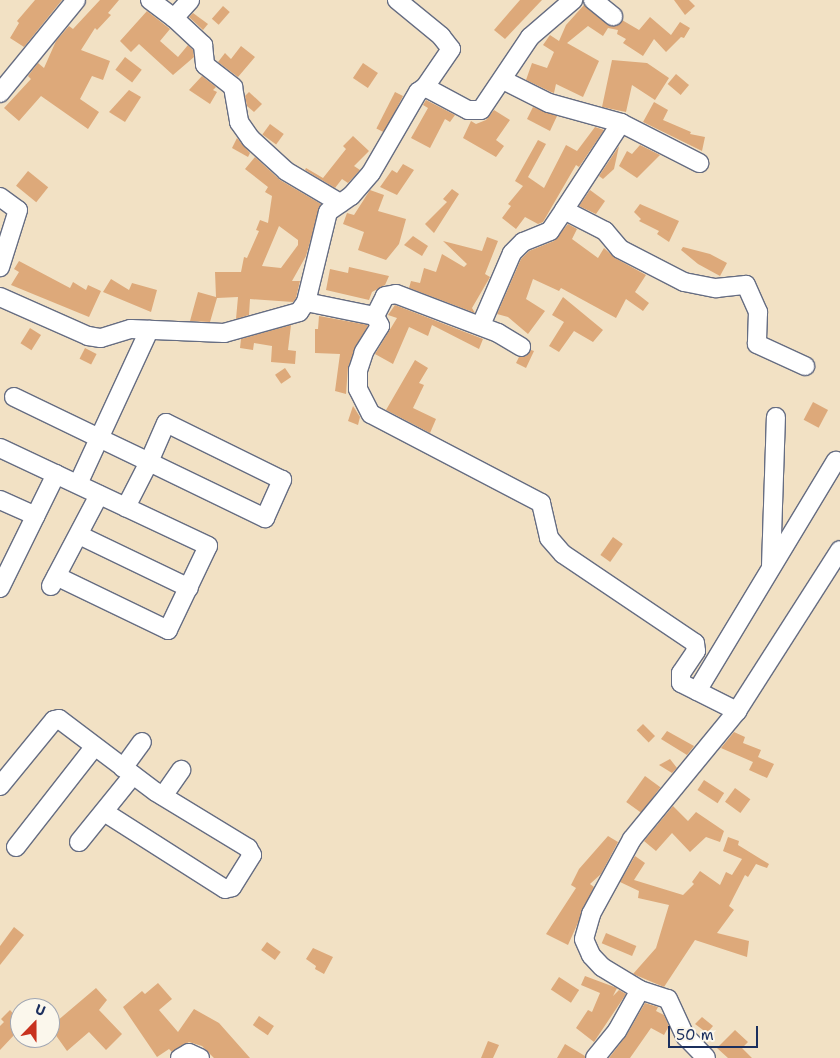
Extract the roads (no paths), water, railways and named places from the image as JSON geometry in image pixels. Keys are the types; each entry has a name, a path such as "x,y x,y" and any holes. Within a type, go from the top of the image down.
{"street":[{"path":"0,93 76,0"},
{"path":"150,0 174,18 203,45 205,65 233,87 239,122 251,139 286,171 340,203"},
{"path":"174,18 190,0"},
{"path":"0,297 93,337 106,337 131,329 224,333 299,312 306,302 325,220 331,208 351,196 371,173 418,92 425,87 451,49 441,36 397,0"},
{"path":"425,87 475,111 486,106 514,58 530,37 573,0"},
{"path":"593,0 613,16"},
{"path":"502,80 549,103 621,123 699,163"},
{"path":"481,325 512,253 524,242 550,231 621,123"},
{"path":"0,197 18,210 0,267"},
{"path":"564,210 605,231 620,249 684,282 716,288 746,285 758,312 756,344 804,366"},
{"path":"375,316 385,296 393,294 481,325 521,347"},
{"path":"306,302 375,316"},
{"path":"375,316 380,326 364,352 358,370 358,389 371,414 541,503 549,538 563,554 695,642 696,651 679,677 681,683 736,711"},
{"path":"78,484 101,438 149,330"},
{"path":"14,397 101,438 149,462 265,518 282,480 166,423 149,462 126,507"},
{"path":"771,569 776,417"},
{"path":"0,448 78,484 99,494 126,507 208,546 168,630 53,581 99,494"},
{"path":"697,691 836,461"},
{"path":"0,588 8,555 36,516 56,474"},
{"path":"0,500 36,516"},
{"path":"79,535 189,588"},
{"path":"706,1058 685,1036 668,999 640,990 595,961 584,939 586,926 632,839 736,711 840,550"},
{"path":"0,786 56,719 162,796 250,850 252,855 232,887 225,889 104,812"},
{"path":"78,842 104,812 128,772 142,742"},
{"path":"16,847 94,747"},
{"path":"162,796 180,770"},
{"path":"596,1058 616,1031 640,990"},
{"path":"180,1058 189,1053 200,1058"}]}
